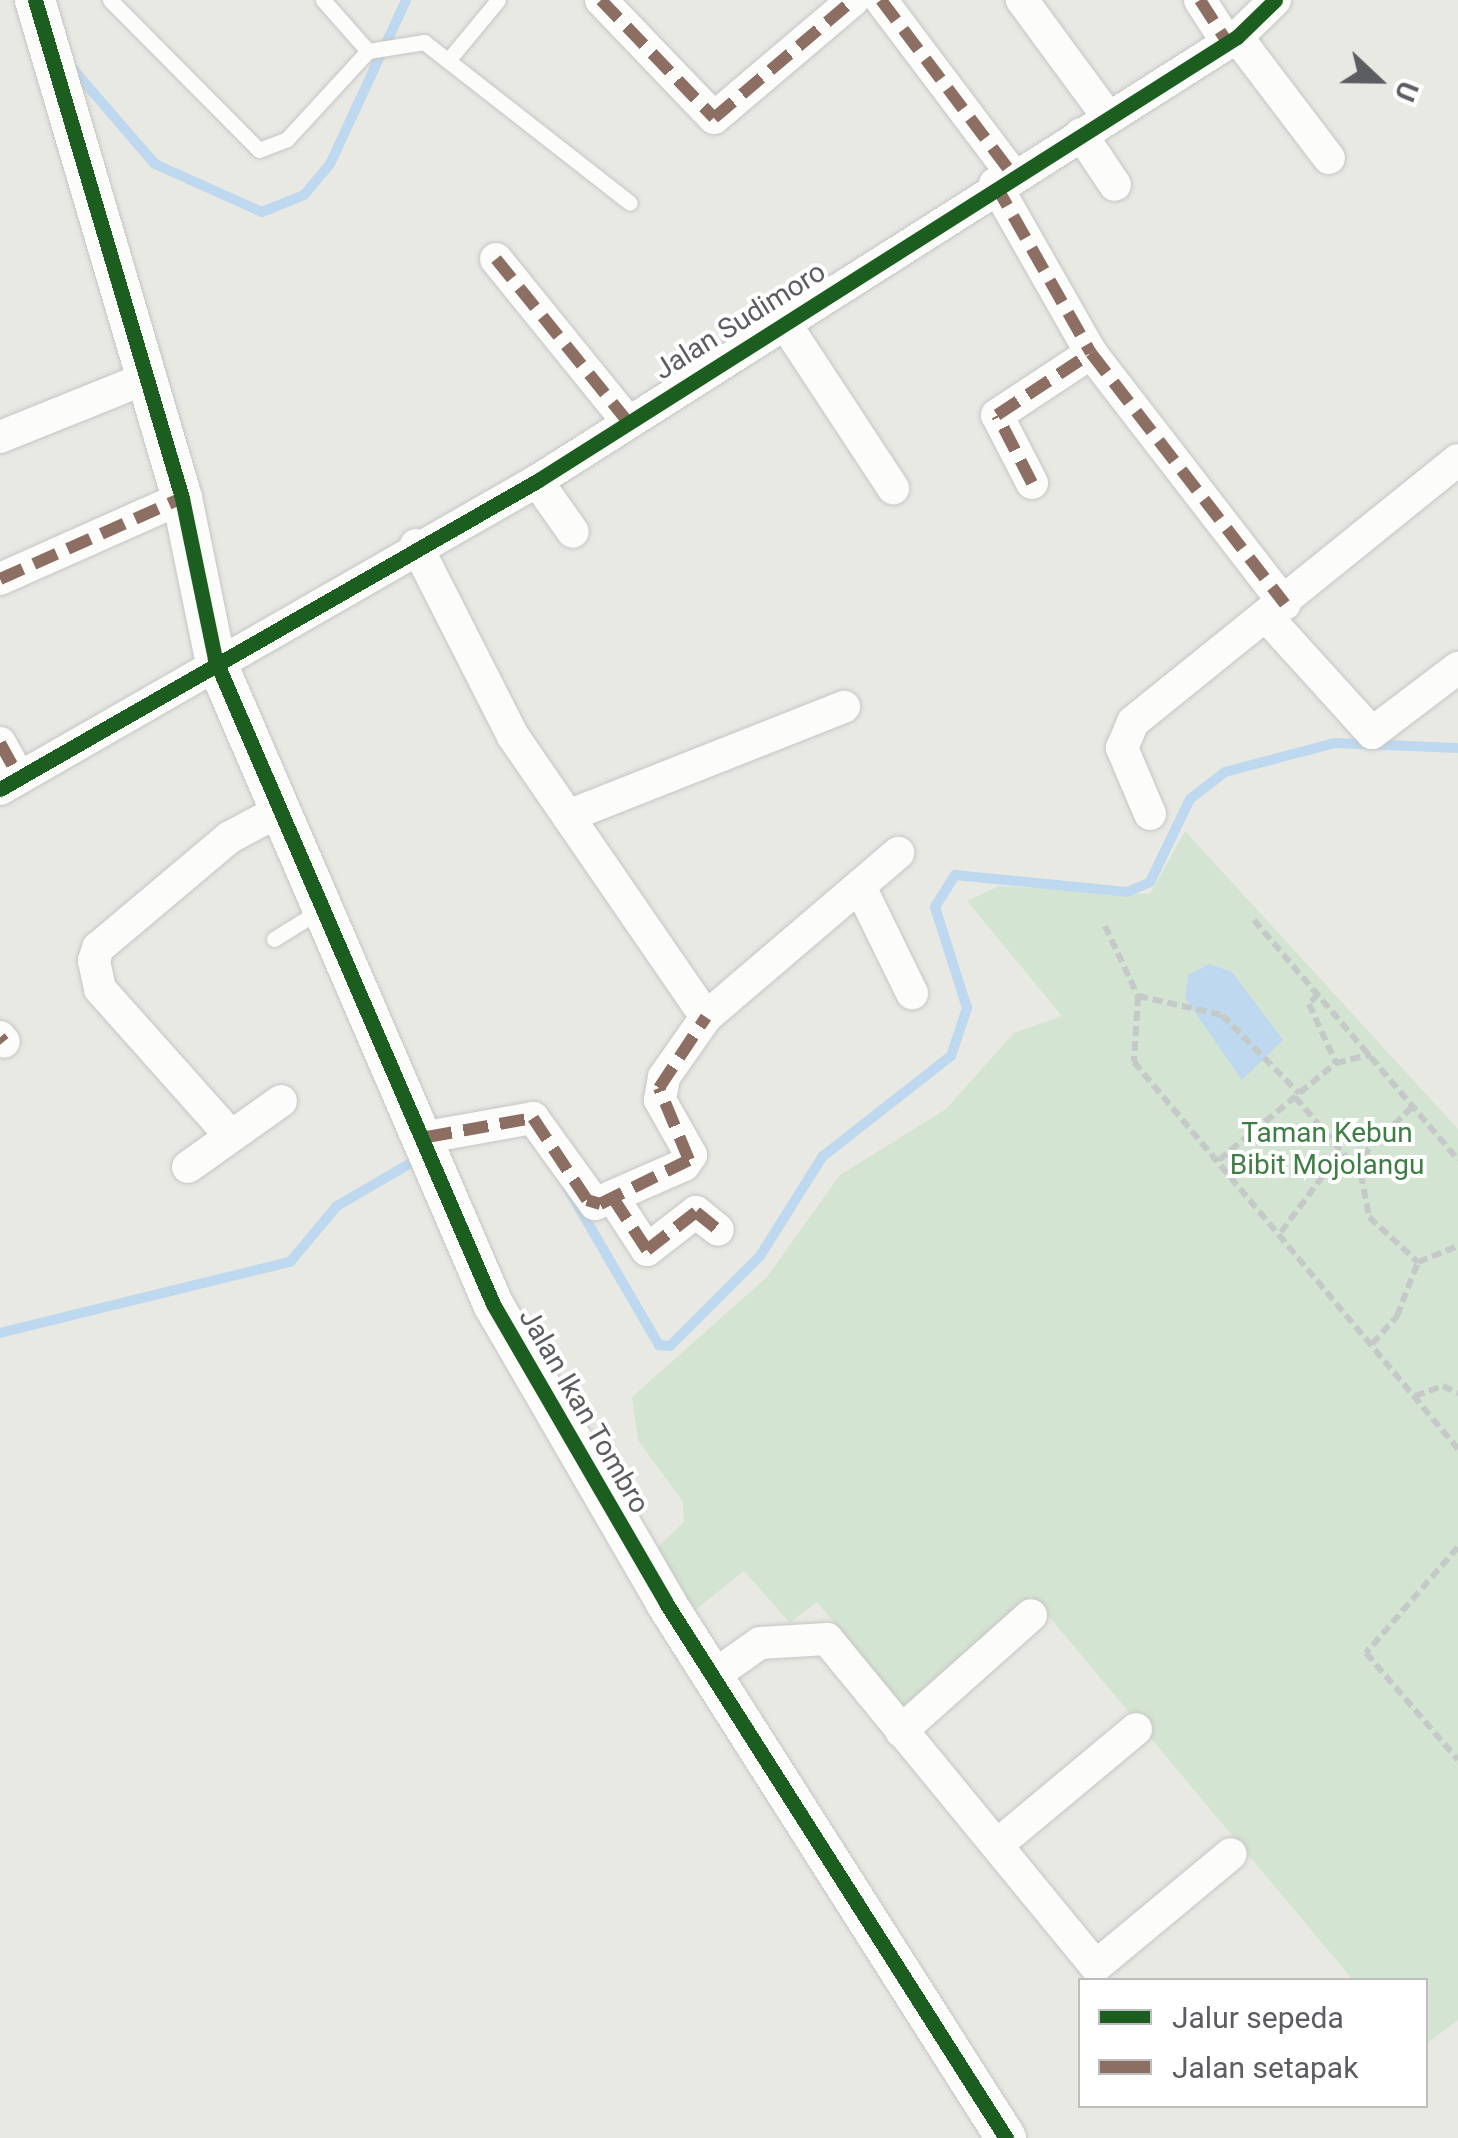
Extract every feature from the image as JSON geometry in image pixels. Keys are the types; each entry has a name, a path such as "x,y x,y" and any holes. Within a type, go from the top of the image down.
{"street":[{"path":"35,0 182,498 214,658"},
{"path":"601,0 714,118 853,0"},
{"path":"881,0 1003,179 1090,353 1275,610 1372,733 1458,668"},
{"path":"1022,0 1094,126 1115,185"},
{"path":"1200,0 1329,158"},
{"name":"Jalan Sudimoro","path":"9,783 214,658 537,481 1003,179 1232,40 1275,0"},
{"path":"496,260 628,422"},
{"path":"784,322 892,488"},
{"path":"1032,482 998,415 1090,353"},
{"path":"0,437 144,379"},
{"path":"1150,814 1125,761 1125,734 1275,610 1453,476"},
{"path":"537,481 574,532"},
{"path":"0,579 182,498"},
{"path":"416,545 520,746 706,1017"},
{"name":"Jalan Ikan Tombro","path":"214,658 276,812 426,1137 494,1304 713,1676 1006,2138"},
{"path":"568,816 844,707"},
{"path":"0,743 9,783"},
{"path":"230,1135 100,989 94,961 98,948 230,837 276,812"},
{"path":"426,1137 533,1118 590,1202 614,1198 690,1160 660,1088 706,1017 862,891 898,853"},
{"path":"862,891 912,993"},
{"path":"188,1167 281,1101"},
{"path":"614,1198 647,1250 696,1212 718,1230"},
{"path":"901,1731 1031,1615"},
{"path":"713,1676 760,1643 818,1636 998,1844 1102,1973 1231,1854"},
{"path":"998,1844 1136,1729"}],"lane":[{"path":"110,0 259,150 287,139 372,51 414,43 450,58 630,203"},
{"path":"322,0 372,51"},
{"path":"450,58 498,0"},
{"path":"274,938 322,909"}],"path":[{"path":"1254,920 1458,1160"},
{"path":"1105,926 1138,996 1134,1062 1281,1232 1458,1448"},
{"path":"1318,994 1309,1004 1336,1063"},
{"path":"1138,996 1199,1015 1222,1015 1270,1060 1360,1174 1369,1217 1418,1262"},
{"path":"1219,1160 1336,1063 1371,1054"},
{"path":"1360,1174 1368,1150 1412,1107"},
{"path":"1281,1232 1342,1150"},
{"path":"1372,1344 1397,1316 1418,1262 1458,1246"},
{"path":"1415,1396 1443,1386 1458,1393"},
{"path":"1458,1547 1366,1653 1458,1760"}],"green space":[{"name":"Taman Kebun Bibit Mojolangu","path":"1185,831 1458,1129 1458,2020 1428,2042 1428,1978 1351,1978 1031,1595 902,1707 817,1602 790,1623 744,1571 689,1615 650,1554 684,1522 683,1502 638,1440 632,1397 767,1277 840,1175 946,1109 1014,1033 1062,1016 967,901 999,886 1150,894"}],"water":[{"path":"1209,964 1232,972 1283,1040 1242,1080 1185,998 1188,975"}],"waterway":[{"path":"72,68 155,164 262,212 304,195 330,164 406,0"},
{"path":"567,1187 659,1345 670,1346 760,1256 822,1157 951,1056 967,1008 935,907 955,875 1127,892 1150,882 1190,799 1225,772 1335,743 1458,748"},
{"path":"0,1333 290,1262 337,1206 421,1157"}],"marked path":[{"path":"601,0 714,118 853,0"},
{"path":"881,0 1012,174"},
{"path":"1200,0 1227,42"},
{"path":"995,184 1091,353 1285,604"},
{"path":"496,259 628,422"},
{"path":"1032,483 997,415 1091,353"},
{"path":"0,579 182,498"},
{"path":"0,743 19,777"},
{"path":"427,1137 533,1118 587,1200 600,1204 689,1160 659,1088 706,1017"},
{"path":"0,1037 4,1042"},
{"path":"613,1198 647,1250 696,1212 718,1230"}],"cycle path":[{"path":"35,0 182,498 215,659 493,1304 666,1603 1006,2138"},
{"path":"0,789 537,481 1237,37 1275,0"}]}
